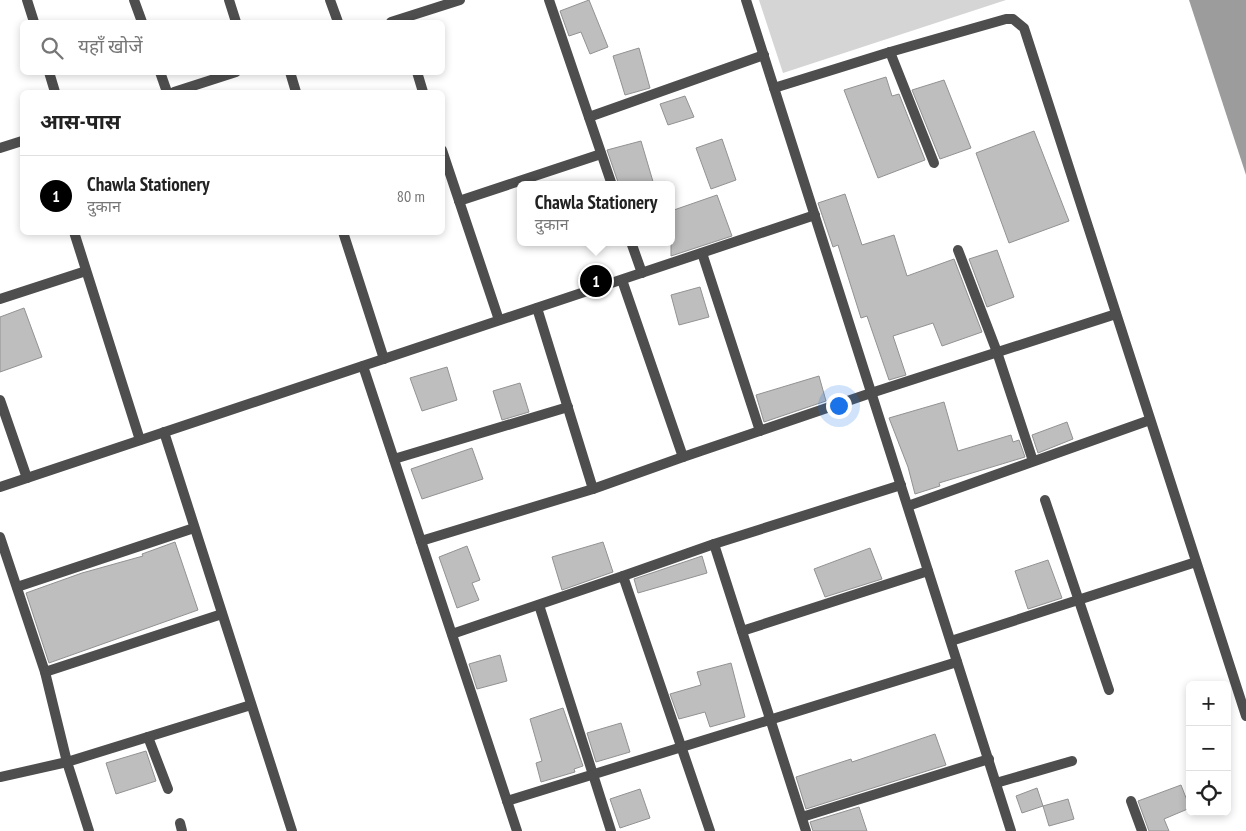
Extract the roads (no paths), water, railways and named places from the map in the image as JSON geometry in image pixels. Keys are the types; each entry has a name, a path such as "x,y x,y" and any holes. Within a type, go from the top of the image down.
{"street":[{"path":"27,0 33,20"},
{"path":"134,0 141,20"},
{"path":"229,0 235,20"},
{"path":"330,0 337,20"},
{"path":"402,20 460,0"},
{"path":"549,0 611,181"},
{"path":"746,0 1011,831"},
{"path":"774,88 1006,19 1013,19 1024,28 1246,716"},
{"path":"890,52 934,163"},
{"path":"588,117 764,55"},
{"path":"50,75 54,90"},
{"path":"161,75 166,90"},
{"path":"180,90 227,75"},
{"path":"291,75 295,90"},
{"path":"418,75 422,90"},
{"path":"0,148 20,142"},
{"path":"519,181 601,154"},
{"path":"445,164 499,320"},
{"path":"459,201 517,182"},
{"path":"0,487 815,215"},
{"path":"75,235 140,440"},
{"path":"344,235 384,359"},
{"path":"632,246 642,273"},
{"path":"958,250 997,352 1033,461"},
{"path":"702,253 760,431"},
{"path":"0,299 86,271"},
{"path":"622,280 683,457"},
{"path":"537,308 593,489"},
{"path":"421,541 593,489 871,393 1116,314"},
{"path":"363,366 517,831"},
{"path":"0,400 27,478"},
{"path":"394,459 568,407"},
{"path":"908,506 1150,420"},
{"path":"164,432 292,831"},
{"path":"452,634 714,544 901,485"},
{"path":"1044,500 1109,690"},
{"path":"17,587 194,528"},
{"path":"0,537 45,672 67,762 89,831"},
{"path":"714,544 806,831"},
{"path":"951,641 1196,562"},
{"path":"742,631 928,571"},
{"path":"623,576 710,831"},
{"path":"539,605 611,831"},
{"path":"45,672 222,614"},
{"path":"507,801 957,662"},
{"path":"0,777 67,762 251,705"},
{"path":"148,737 168,789"},
{"path":"802,817 989,759"},
{"path":"996,783 1072,761"},
{"path":"1131,801 1142,831"}],"place":[{"name":"Chawla Stationery","path":"596,281"}]}
